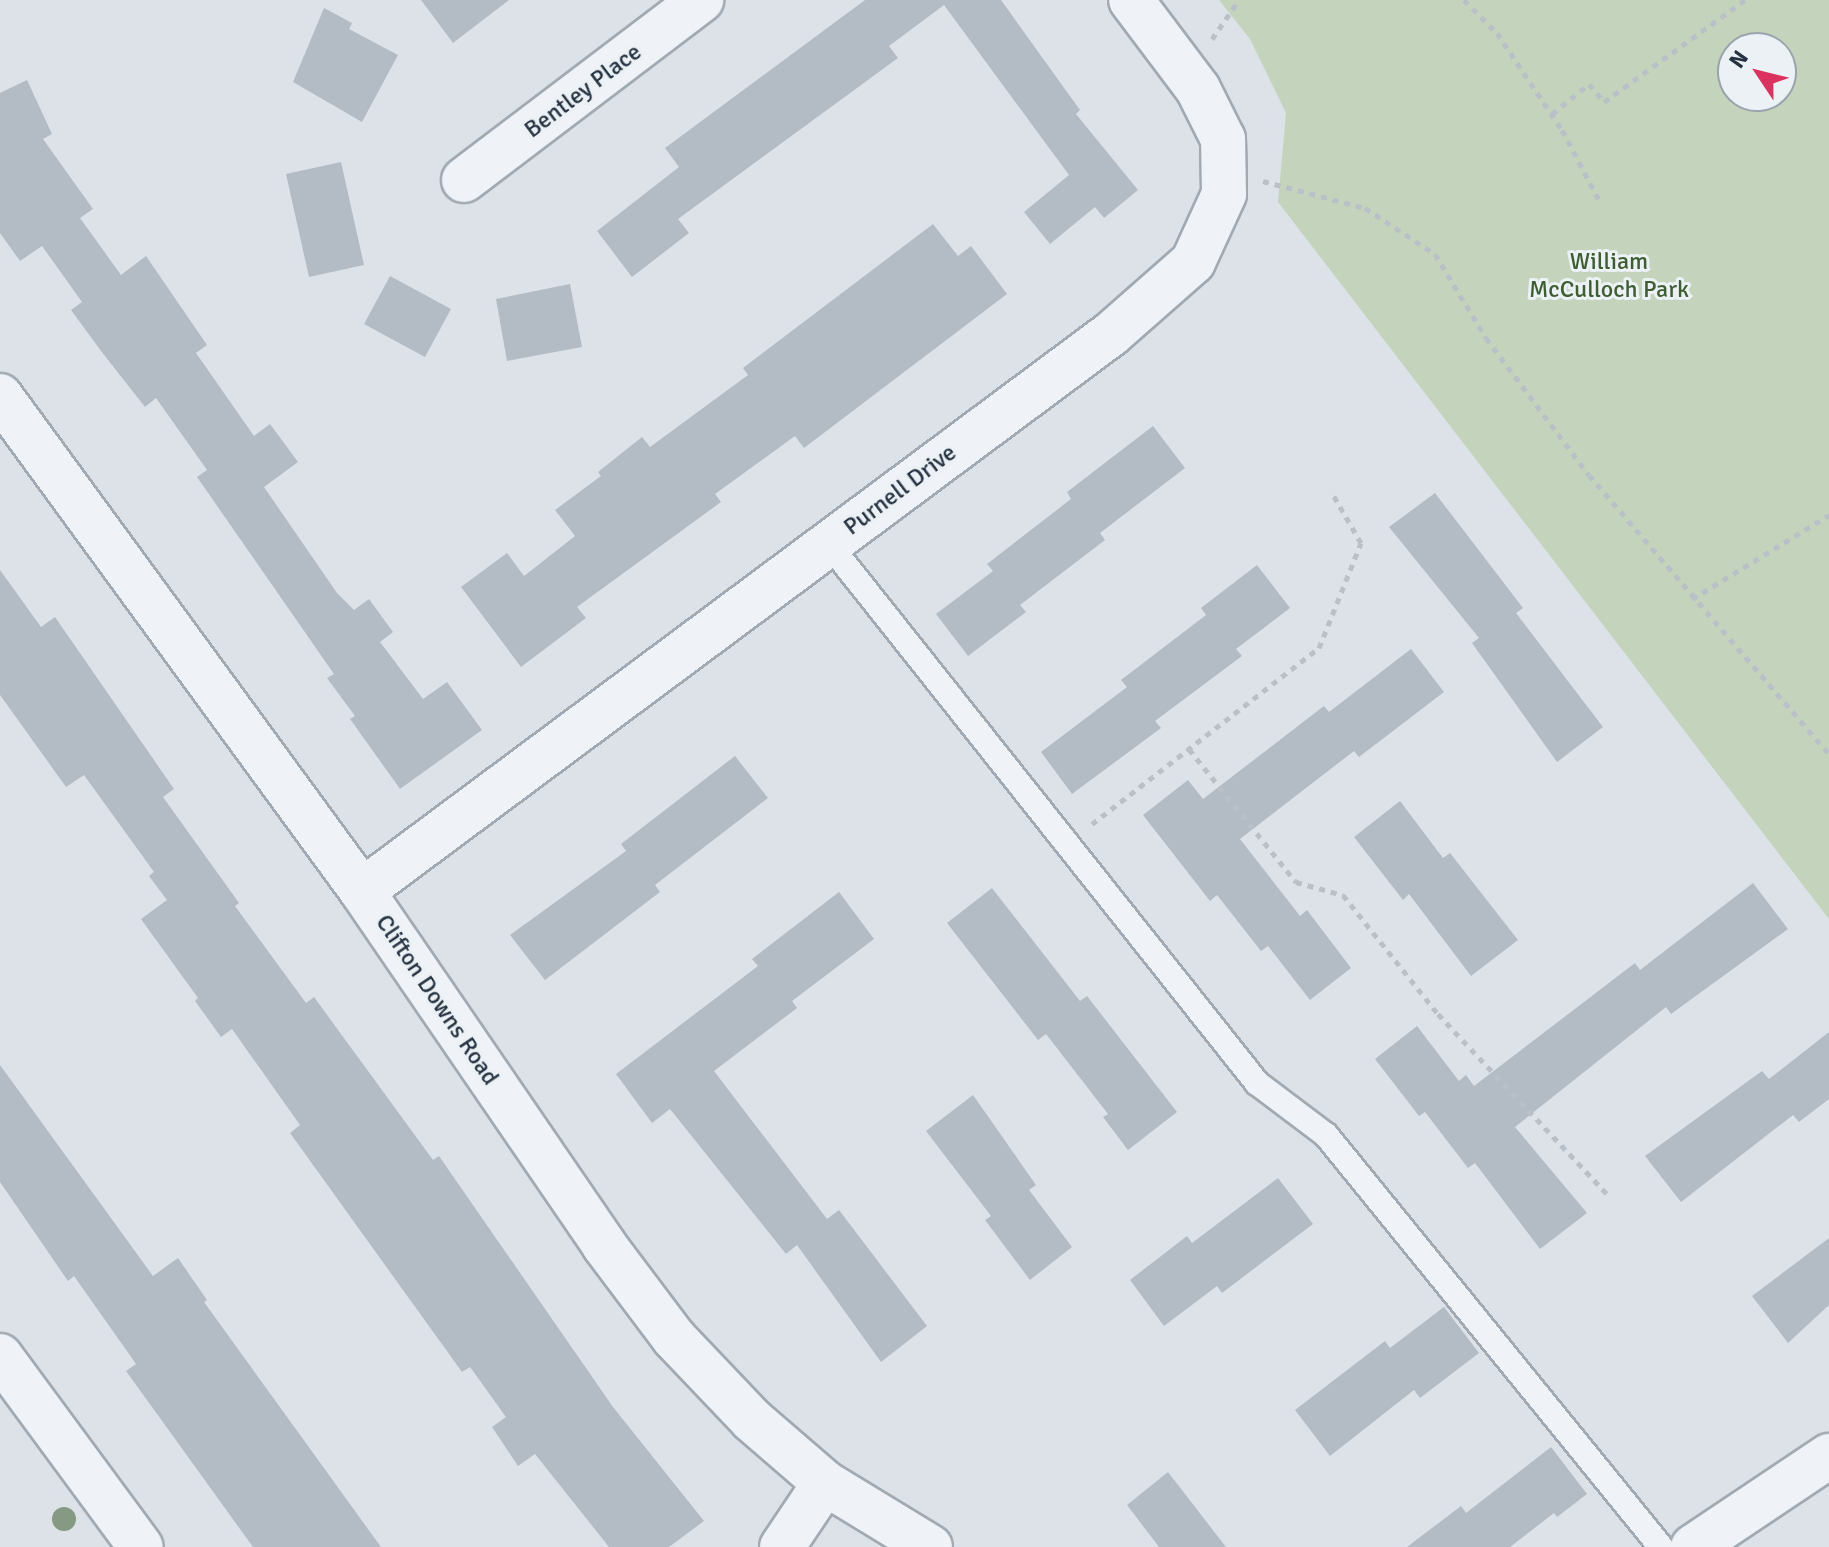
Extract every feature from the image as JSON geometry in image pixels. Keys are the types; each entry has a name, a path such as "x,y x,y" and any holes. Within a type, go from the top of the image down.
{"street":[{"name":"Bentley Place","path":"464,180 701,0"},
{"name":"Purnell Drive","path":"362,891 1166,288 1193,262 1211,231 1226,181 1223,139 1198,89 1131,0"},
{"name":"Clifton Downs Road","path":"0,396 362,891 604,1245 674,1338 752,1420 825,1483 930,1547"},
{"path":"0,1356 141,1547"},
{"path":"1693,1547 1829,1456"},
{"path":"782,1547 825,1483"}],"lane":[{"path":"828,543 1069,841 1257,1083 1326,1135 1661,1547"}],"path":[{"path":"1464,0 1497,33 1552,114 1600,202"},
{"path":"1552,114 1589,84 1604,102 1745,0"},
{"path":"1226,181 1257,180 1365,208 1435,254 1505,363 1692,599 1829,754"},
{"path":"1069,841 1319,648 1361,543 1331,491"},
{"path":"1692,599 1829,515"},
{"path":"1189,749 1296,882 1343,895 1438,1014 1608,1195"}],"green space":[{"name":"William McCulloch Park","path":"1219,0 1829,0 1829,919 1278,202 1286,113 1250,39"}],"building":[{"path":"421,0 509,0 453,43"},
{"path":"865,0 1001,0 1080,110 1076,114 1138,190 1104,218 1095,207 1050,244 1024,212 1069,175 944,5 889,46 898,58 678,219 689,233 632,277 597,231 679,167 665,148"},
{"path":"324,8 352,23 349,29 398,55 362,122 293,82"},
{"path":"27,80 52,134 43,139 93,209 80,218 121,275 146,256 207,345 196,353 254,436 270,424 298,462 264,487 337,593 354,610 369,599 393,632 380,642 423,699 447,682 482,730 400,789 350,719 355,716 327,678 334,674 197,477 207,470 156,398 145,407 101,351 71,310 82,302 42,246 20,261 0,233 0,93"},
{"path":"341,162 364,265 309,277 286,174"},
{"path":"933,224 958,256 971,246 1007,294 804,448 795,436 715,494 721,502 577,607 586,618 521,667 461,587 507,553 524,576 575,536 555,510 601,476 598,472 642,437 650,447 748,375 743,368"},
{"path":"390,276 451,309 425,357 364,324"},
{"path":"570,284 582,347 507,361 496,299"},
{"path":"1153,426 1185,468 1100,533 1105,540 1020,605 1026,612 968,656 936,614 993,571 987,564 1071,499 1067,492"},
{"path":"1435,493 1523,608 1516,613 1603,727 1557,762 1472,643 1479,638 1389,527"},
{"path":"1257,565 1290,608 1236,649 1242,656 1155,721 1161,728 1072,794 1041,752 1127,687 1121,680 1206,615 1201,608"},
{"path":"0,570 41,627 55,617 174,789 163,797 239,903 235,906 306,1003 314,997 433,1160 439,1156 613,1407 704,1521 669,1547 609,1547 535,1454 518,1466 492,1427 506,1417 470,1367 462,1372 290,1133 300,1125 232,1029 221,1037 195,1001 198,998 141,919 167,900 149,876 154,872 84,775 66,787 0,695"},
{"path":"1411,649 1444,692 1359,757 1354,751 1240,839 1300,916 1307,910 1351,968 1310,1000 1268,946 1261,951 1217,895 1210,901 1143,815 1188,780 1203,799 1324,706 1329,712"},
{"path":"735,756 768,798 655,885 660,892 545,980 510,935 626,851 621,844"},
{"path":"1400,801 1443,858 1450,853 1518,940 1471,976 1409,894 1403,900 1354,837"},
{"path":"1753,883 1788,929 1671,1014 1666,1007 1515,1127 1587,1213 1540,1249 1475,1163 1468,1168 1425,1112 1419,1116 1375,1059 1417,1026 1459,1081 1466,1075 1474,1086 1635,963 1640,970"},
{"path":"992,888 1080,1001 1087,996 1177,1112 1128,1150 1103,1117 1108,1114 1046,1034 1038,1040 947,923"},
{"path":"839,892 874,939 792,1001 797,1008 714,1071 827,1219 839,1210 927,1326 881,1362 797,1245 786,1254 670,1109 652,1123 616,1074 758,966 752,959"},
{"path":"1829,1032 1829,1099 1799,1122 1793,1115 1681,1202 1645,1156 1762,1071 1769,1079"},
{"path":"0,1065 153,1276 178,1258 207,1300 204,1302 381,1547 253,1547 126,1371 136,1364 74,1276 68,1281 0,1182"},
{"path":"973,1095 1036,1185 1029,1190 1072,1247 1030,1280 985,1220 991,1216 926,1131"},
{"path":"1278,1178 1313,1224 1222,1293 1217,1286 1164,1326 1130,1280 1187,1236 1192,1243"},
{"path":"1829,1238 1829,1305 1788,1343 1752,1296"},
{"path":"1444,1307 1479,1353 1420,1398 1414,1390 1330,1456 1295,1410 1385,1341 1390,1348"},
{"path":"1551,1447 1587,1494 1557,1517 1554,1513 1510,1547 1407,1547 1461,1506 1466,1513"},
{"path":"1168,1472 1226,1547 1159,1547 1127,1505"}]}
